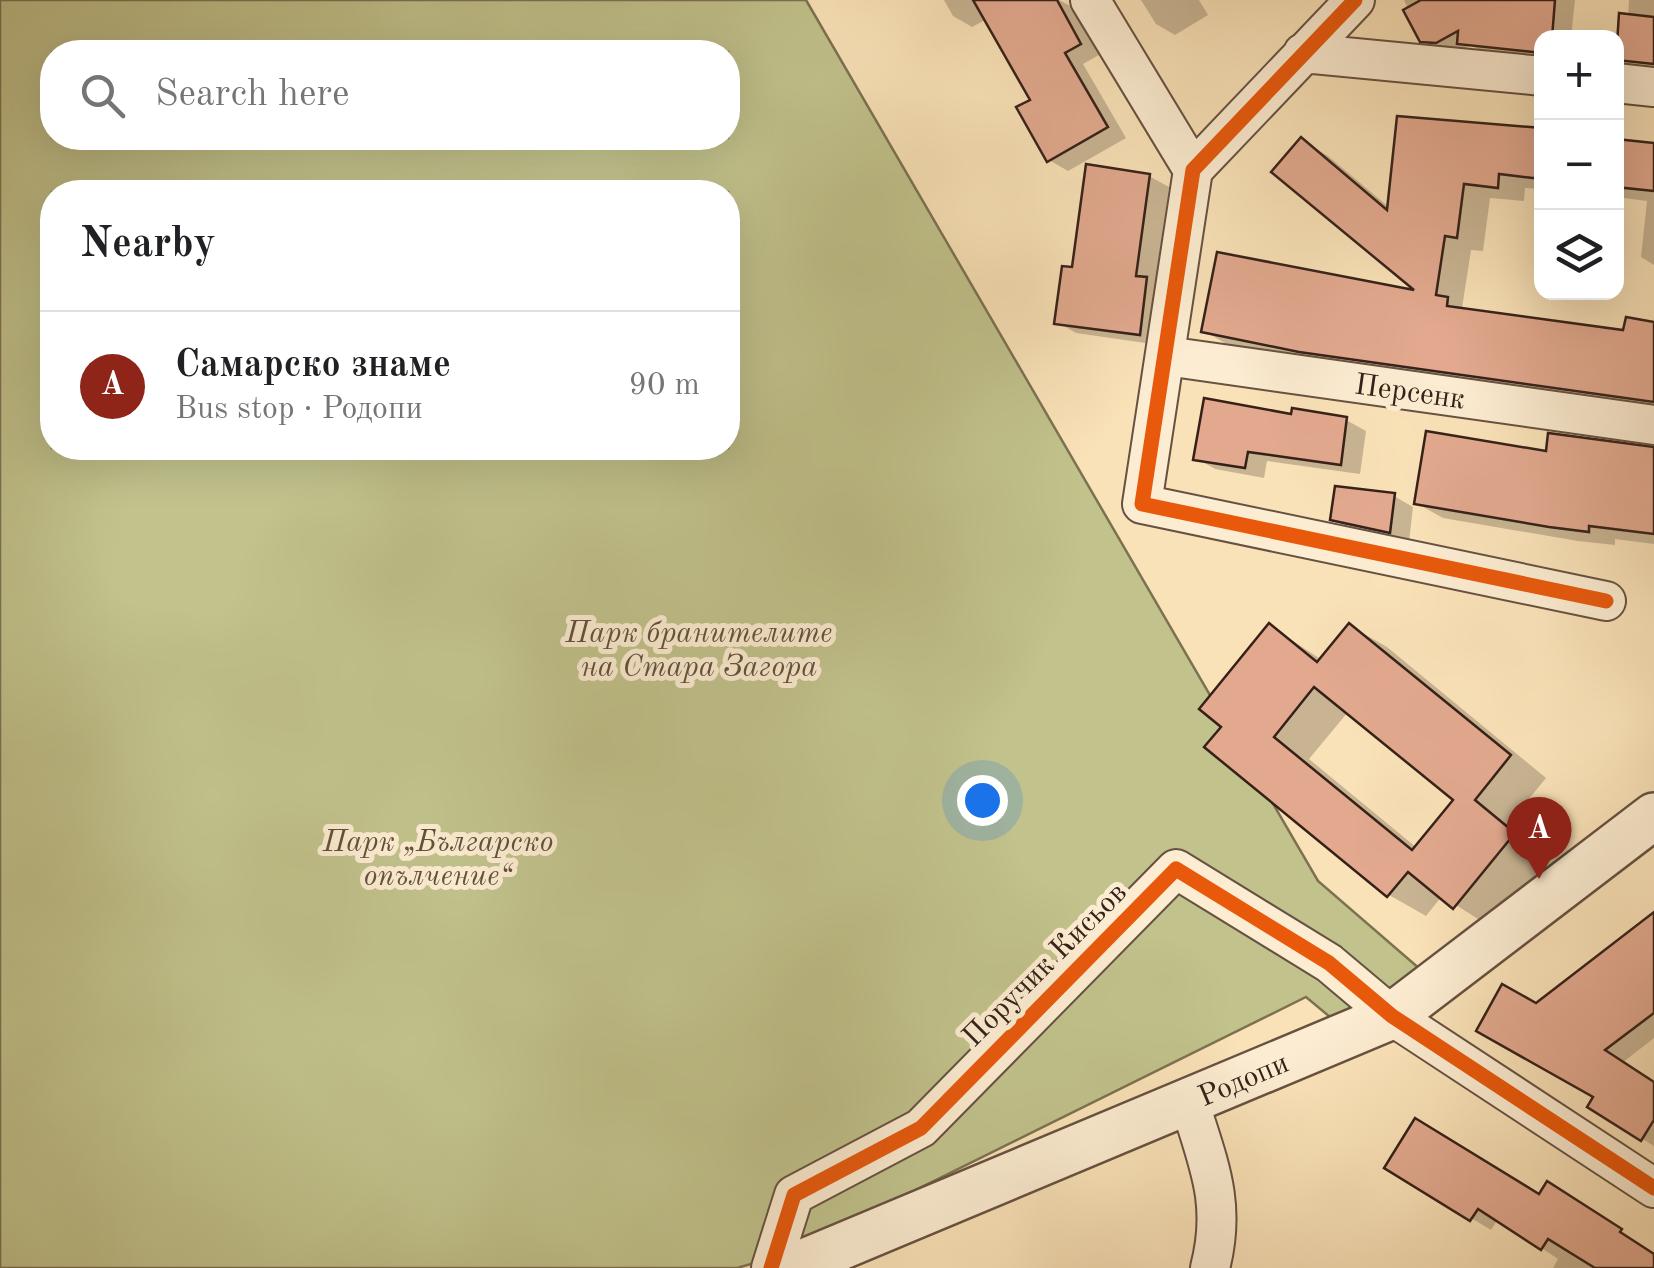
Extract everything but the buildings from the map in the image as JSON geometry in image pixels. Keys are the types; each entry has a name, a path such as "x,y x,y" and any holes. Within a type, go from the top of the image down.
{"street":[{"path":"1090,0 1193,170"},
{"path":"1354,0 1193,170 1142,504 1606,601"},
{"path":"1303,52 1534,75"},
{"path":"1624,84 1654,86"},
{"name":"Персенк","path":"1166,356 1654,425"},
{"name":"Родопи","path":"790,1268 1392,1016 1654,816"},
{"name":"Поручик Кисьов","path":"772,1268 794,1195 921,1128 1176,869 1329,964 1392,1016"},
{"path":"1392,1016 1654,1188"},
{"path":"1190,1101 1218,1193 1217,1240 1210,1268"}],"green space":[{"name":"Парк „Българско опълчение“","path":"0,0 806,0 1318,881 1428,976 1336,1022 1306,997 786,1254 737,1268 0,1268"}],"cycle path":[{"path":"1355,0 1193,170 1142,504 1606,601"},
{"path":"771,1268 794,1195 921,1128 1176,869 1329,963 1392,1016 1654,1188"}],"place":[{"name":"Самарско знаме","path":"1539,879"}],"park label":[{"name":"Парк бранителите на Стара Загора","path":"699,649"}]}
